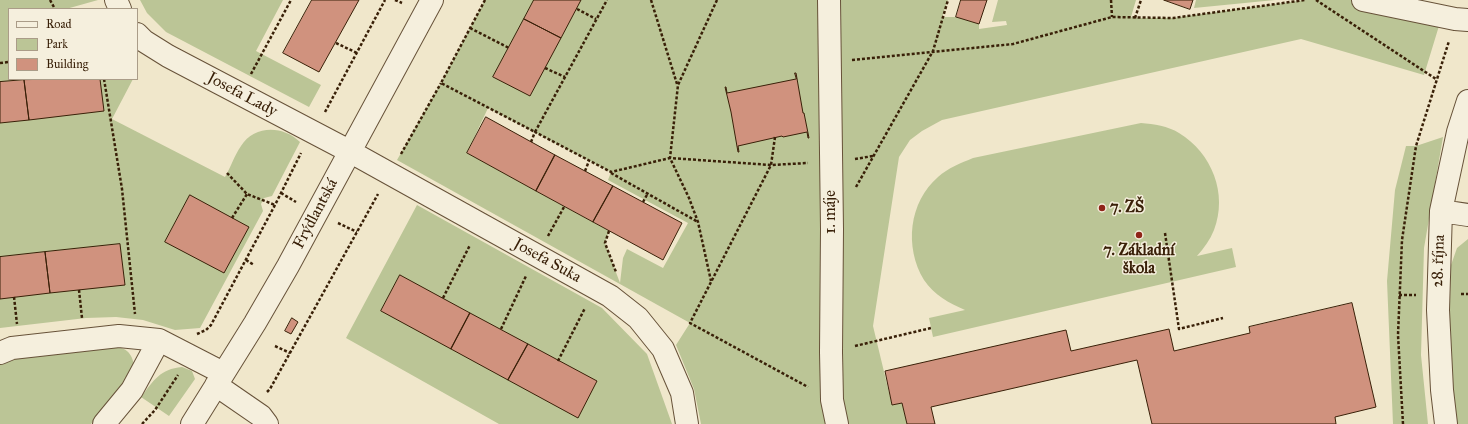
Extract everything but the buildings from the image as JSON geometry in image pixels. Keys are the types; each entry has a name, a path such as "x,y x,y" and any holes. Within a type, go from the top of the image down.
{"street":[{"name":"Frýdlantská","path":"192,424 255,323 318,213 349,151 432,0"},
{"name":"1. máje","path":"829,0 831,352 832,400 837,424"},
{"path":"1363,0 1462,19"},
{"name":"Josefa Lady","path":"138,35 144,41 168,56 349,151"},
{"name":"28. října","path":"1446,424 1442,390 1438,310 1441,211 1458,132 1468,100"},
{"name":"Josefa Suka","path":"349,151 610,296 638,318 663,349 682,393 687,424"},
{"path":"1441,211 1468,215"},
{"path":"0,352 12,348 119,336 159,340 190,356 220,379 249,408 261,416 267,424"},
{"path":"104,424 132,390 159,340"}],"path":[{"path":"251,75 291,0"},
{"path":"142,424 155,410 211,324 275,205 312,132 325,112 385,0"},
{"path":"395,0 402,3"},
{"path":"249,408 270,389 441,83 485,0"},
{"path":"531,142 607,0"},
{"path":"652,0 678,85"},
{"path":"712,282 698,222 689,198 670,158 678,85 717,0"},
{"path":"854,189 933,51 948,0"},
{"path":"1111,0 1112,18"},
{"path":"1135,18 1141,0"},
{"path":"830,62 1013,44 1112,18 1173,18 1305,0"},
{"path":"1316,0 1436,79"},
{"path":"576,9 596,19"},
{"path":"1403,424 1398,335 1402,240 1416,146 1436,79 1462,19"},
{"path":"470,28 509,48"},
{"path":"336,43 357,53"},
{"path":"545,68 565,77"},
{"path":"104,80 122,189 135,315"},
{"path":"441,83 611,172 698,222"},
{"path":"775,137 771,165 690,323 832,400"},
{"path":"611,172 670,158 771,165 831,162 873,156"},
{"path":"585,171 589,161"},
{"path":"227,173 247,194 275,205"},
{"path":"642,202 648,193"},
{"path":"232,218 247,194"},
{"path":"501,329 530,268 564,207"},
{"path":"443,298 482,225"},
{"path":"609,231 605,243 618,278"},
{"path":"1165,233 1179,329 1223,318"},
{"path":"246,260 254,265"},
{"path":"79,290 83,322"},
{"path":"14,297 18,330"},
{"path":"558,360 586,307"},
{"path":"831,352 931,328"},
{"path":"196,334 206,330"},
{"path":"275,346 290,353"}],"green space":[{"path":"0,0 98,0 70,8 8,8 8,80 132,80 112,119 225,177 241,146 253,134 261,131 277,130 293,136 300,142 272,196 264,198 261,204 263,211 200,328 175,330 143,320 116,317 86,318 0,328"},
{"path":"140,0 283,0 256,51 321,85 309,107 166,32 147,13"},
{"path":"485,0 948,0 942,17 956,17 979,24 979,29 1007,25 1006,21 992,22 998,0 1136,0 1131,17 1173,18 1305,0 1363,0 1442,16 1424,75 1301,39 942,120 922,131 910,140 899,157 873,326 892,405 902,403 907,424 701,424 694,389 676,345 690,323 397,160 441,83","holes":["488,108 611,172 608,180 688,223 663,268 627,249 623,258 620,283 605,243 609,231 467,153"]},
{"path":"1196,0 1275,0 1194,8"},
{"path":"1141,123 1161,126 1179,133 1191,141 1208,163 1218,189 1218,216 1211,237 1197,256 1232,248 1236,267 933,337 929,318 965,310 942,298 932,290 924,280 914,254 912,240 913,226 921,199 928,187 950,168 973,158"},
{"path":"1443,137 1424,248 1421,355 1428,424 1393,424 1387,281 1395,190 1406,146 1416,146"},
{"path":"417,205 602,308 647,354 672,424 499,424 346,338"},
{"path":"1468,239 1468,424 1456,424 1454,415 1449,340 1451,265 1457,248"},
{"path":"94,347 113,347 125,349 132,358 134,366 127,380 91,424 0,424 0,363 13,358"},
{"path":"182,367 192,371 195,379 169,416 141,397 158,376 168,370"}],"place":[{"name":"7. ZŠ","path":"1102,208"},
{"name":"7. Základní škola","path":"1139,235"}]}
